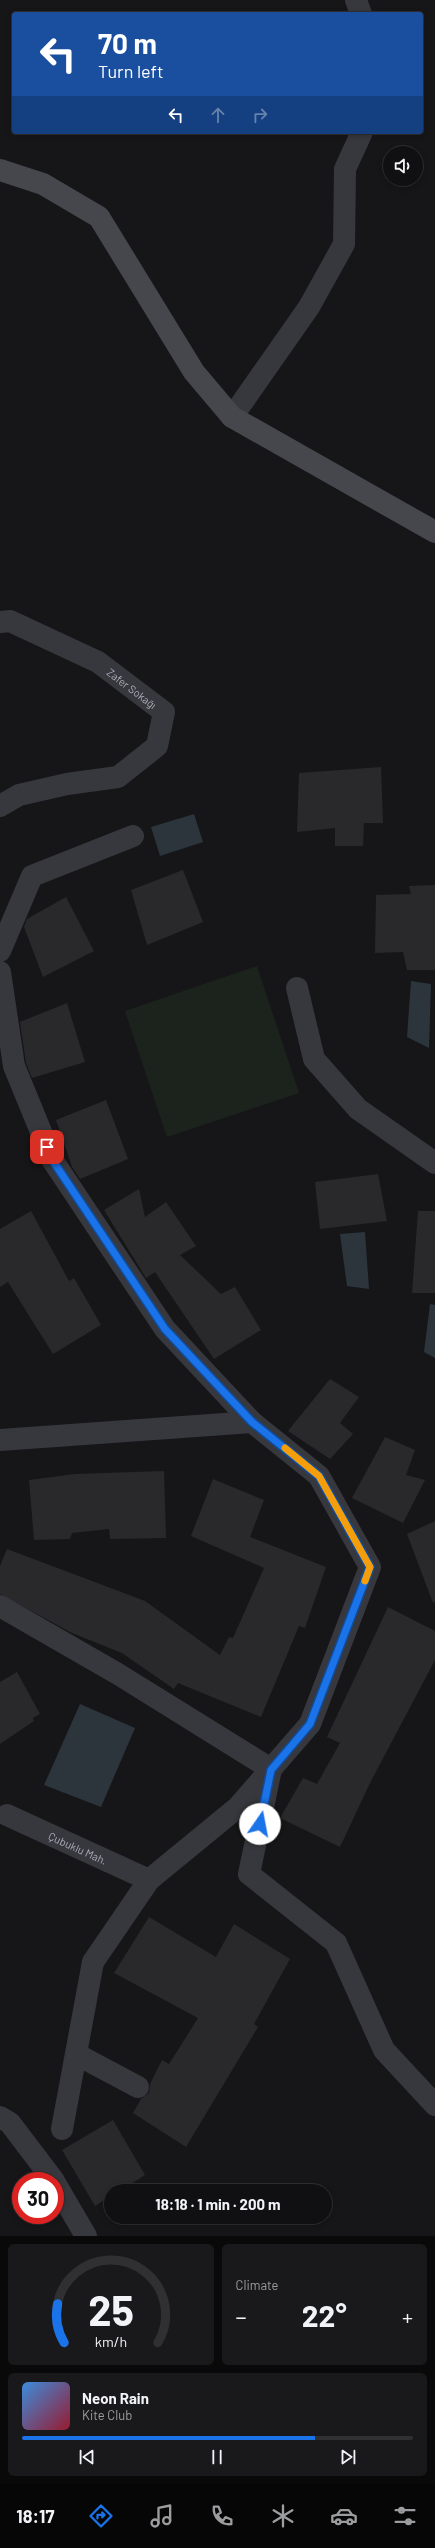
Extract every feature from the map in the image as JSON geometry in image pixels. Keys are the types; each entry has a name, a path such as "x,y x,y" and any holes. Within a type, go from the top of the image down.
{"street":[{"path":"356,0 360,12"},
{"path":"232,417 309,307 344,244 345,169 361,134"},
{"path":"0,170 43,184 99,217 194,372 232,417 435,532"},
{"name":"Zafer Sokağı","path":"0,622 10,621 98,662 164,712 157,746 118,777 67,784 19,795 0,806"},
{"path":"0,951 32,876 133,836"},
{"path":"0,972 7,1069 57,1167 165,1329 252,1422 319,1476 370,1567 310,1724 238,1807 149,1880 93,1962 62,2129"},
{"path":"297,988 314,1059 358,1109 435,1163"},
{"path":"0,1440 252,1422"},
{"path":"0,1606 118,1674 271,1770"},
{"path":"271,1770 249,1874 336,1943 384,2050 435,2105"},
{"name":"Çubuklu Mah.","path":"7,1815 149,1880"},
{"path":"76,2054 138,2087"},
{"path":"0,2117 10,2123 47,2172"},
{"path":"64,2198 86,2236"}],"shaded area":[{"path":"194,814 203,842 160,856 151,827"},
{"path":"257,966 299,1093 167,1137 125,1011"},
{"path":"411,981 431,984 429,1048 407,1037"},
{"path":"365,1232 369,1289 347,1286 340,1234"},
{"path":"430,1304 435,1305 435,1358 424,1352"},
{"path":"80,1704 135,1728 101,1807 44,1785"}],"building":[{"path":"381,767 383,823 364,823 363,846 335,846 335,828 297,832 299,773"},
{"path":"183,870 203,922 147,945 131,890"},
{"path":"435,885 435,970 407,970 403,952 375,953 376,895 411,894 409,886"},
{"path":"66,897 94,951 43,977 24,927 27,919"},
{"path":"67,1003 85,1062 32,1078 26,1063 20,1022"},
{"path":"106,1100 128,1159 80,1179 72,1167 56,1120"},
{"path":"378,1174 387,1221 320,1229 315,1182"},
{"path":"139,1189 145,1217 166,1202 196,1246 180,1255 221,1294 235,1287 261,1330 214,1359 155,1272 146,1278 104,1210"},
{"path":"31,1211 69,1281 74,1278 101,1325 53,1354 8,1282 0,1287 0,1229"},
{"path":"418,1211 435,1211 435,1293 412,1293"},
{"path":"330,1379 359,1397 340,1423 353,1434 330,1459 288,1431"},
{"path":"385,1437 415,1450 406,1475 425,1480 403,1523 352,1498"},
{"path":"164,1471 166,1538 110,1539 109,1529 72,1533 70,1539 34,1540 29,1480 75,1474"},
{"path":"213,1479 264,1500 250,1537 326,1567 305,1628 299,1626 261,1717 178,1683 174,1689 122,1653 72,1633 0,1594 0,1566 7,1549 145,1601 220,1655 229,1637 233,1638 264,1568 191,1536"},
{"path":"435,1521 435,1602 433,1603 407,1534"},
{"path":"388,1607 435,1631 435,1660 370,1783 340,1847 280,1818 303,1778 317,1784 340,1743 327,1737"},
{"path":"17,1672 40,1714 33,1718 34,1721 0,1744 0,1682"},
{"path":"149,1917 216,1957 234,1924 290,1959 254,2024 258,2027 186,2147 133,2113 141,2099 149,2093 150,2084 162,2060 169,2064 198,2018 114,1973"},
{"path":"113,2120 145,2175 131,2184 104,2184 104,2200 95,2206 62,2150"}],"slow traffic":[{"path":"285,1448 319,1476 370,1567 365,1581"}],"route":[{"path":"47,1147 53,1161 165,1329 252,1422 319,1476 370,1567 310,1724 271,1770 260,1824"}]}
